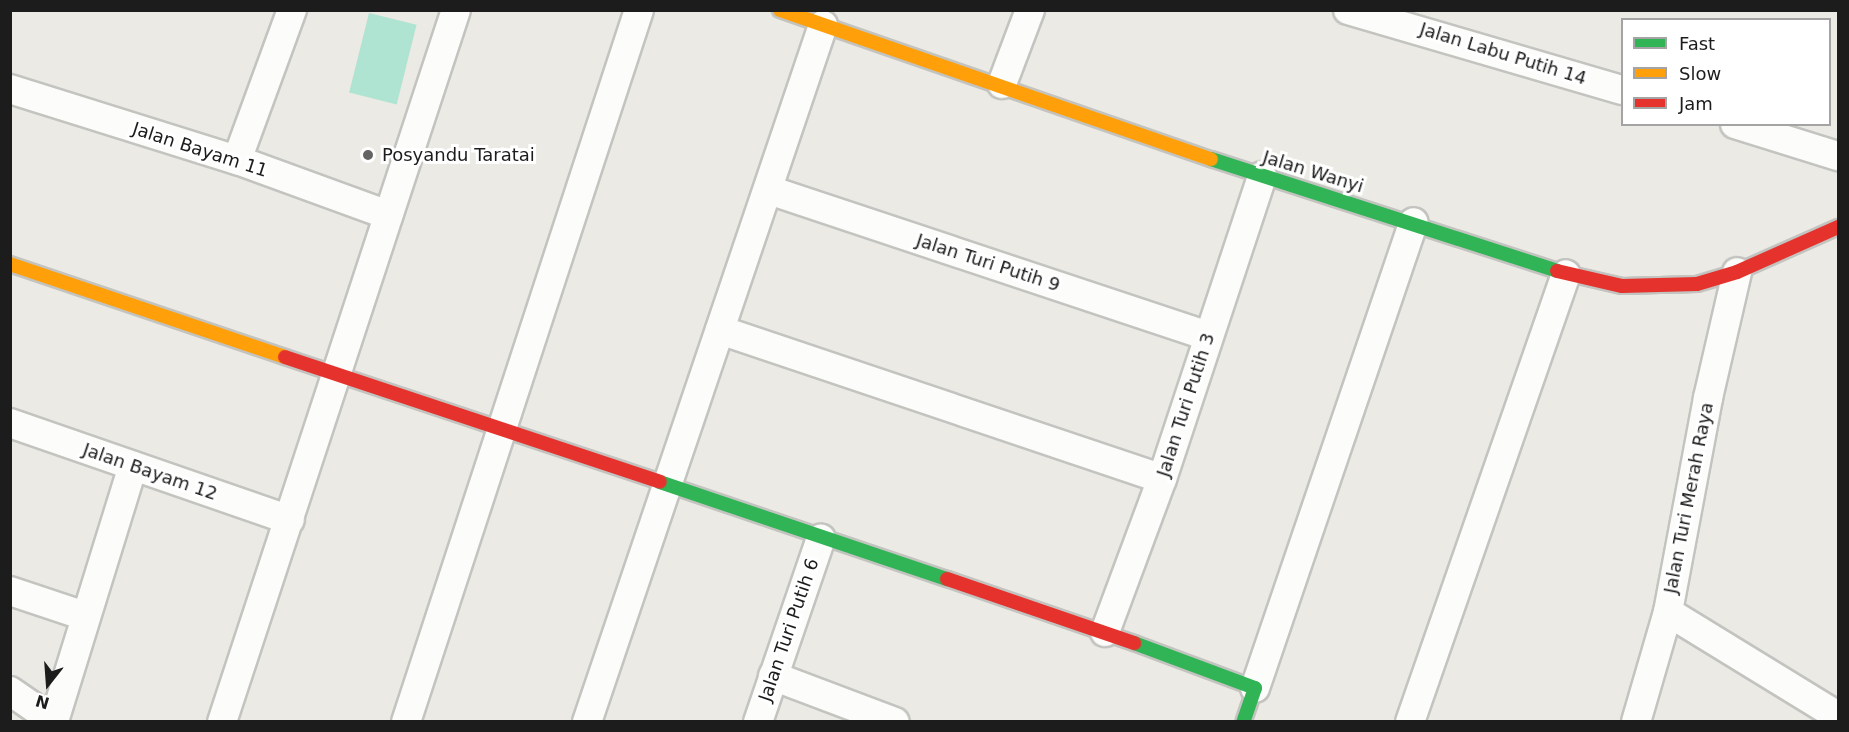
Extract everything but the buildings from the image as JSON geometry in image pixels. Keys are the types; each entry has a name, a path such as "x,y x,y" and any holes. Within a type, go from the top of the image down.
{"street":[{"path":"222,722 456,10"},
{"path":"406,722 639,10"},
{"name":"Jalan Wanyi","path":"780,10 1002,84 1262,176 1414,222 1566,274 1622,286 1665,287 1697,284 1737,272 1839,227"},
{"path":"1002,84 1030,10"},
{"name":"Jalan Labu Putih 14","path":"1348,10 1414,19 1621,89"},
{"path":"237,160 286,12"},
{"path":"587,722 823,25"},
{"name":"Jalan Bayam 11","path":"10,89 237,160 388,215"},
{"path":"1742,126 1839,156"},
{"name":"Jalan Turi Putih 3","path":"1105,632 1162,479 1262,176"},
{"name":"Jalan Turi Putih 9","path":"769,189 1208,336"},
{"path":"1243,722 1414,222"},
{"path":"10,264 336,376 1105,632 1255,688"},
{"name":"Jalan Turi Merah Raya","path":"1636,722 1668,612 1708,398 1737,272"},
{"path":"1410,722 1566,274"},
{"path":"720,330 1162,479"},
{"name":"Jalan Bayam 12","path":"10,423 290,520"},
{"path":"10,691 55,721 133,466"},
{"name":"Jalan Turi Putih 6","path":"758,722 821,538"},
{"path":"10,591 86,616"},
{"path":"1668,612 1839,716"},
{"path":"773,676 895,722"}],"green space":[{"path":"369,13 417,25 397,104 349,93"}],"traffic: fast":[{"path":"1211,159 1557,271"},
{"path":"660,482 947,579"},
{"path":"1134,643 1255,688 1243,722"}],"traffic: slow":[{"path":"780,10 1211,159"},
{"path":"10,264 285,357"}],"traffic: jam":[{"path":"1557,271 1622,286 1697,284 1737,272 1838,227"},
{"path":"285,357 660,482"},
{"path":"947,579 1134,643"}],"place":[{"name":"Posyandu Taratai","path":"368,155"}]}
